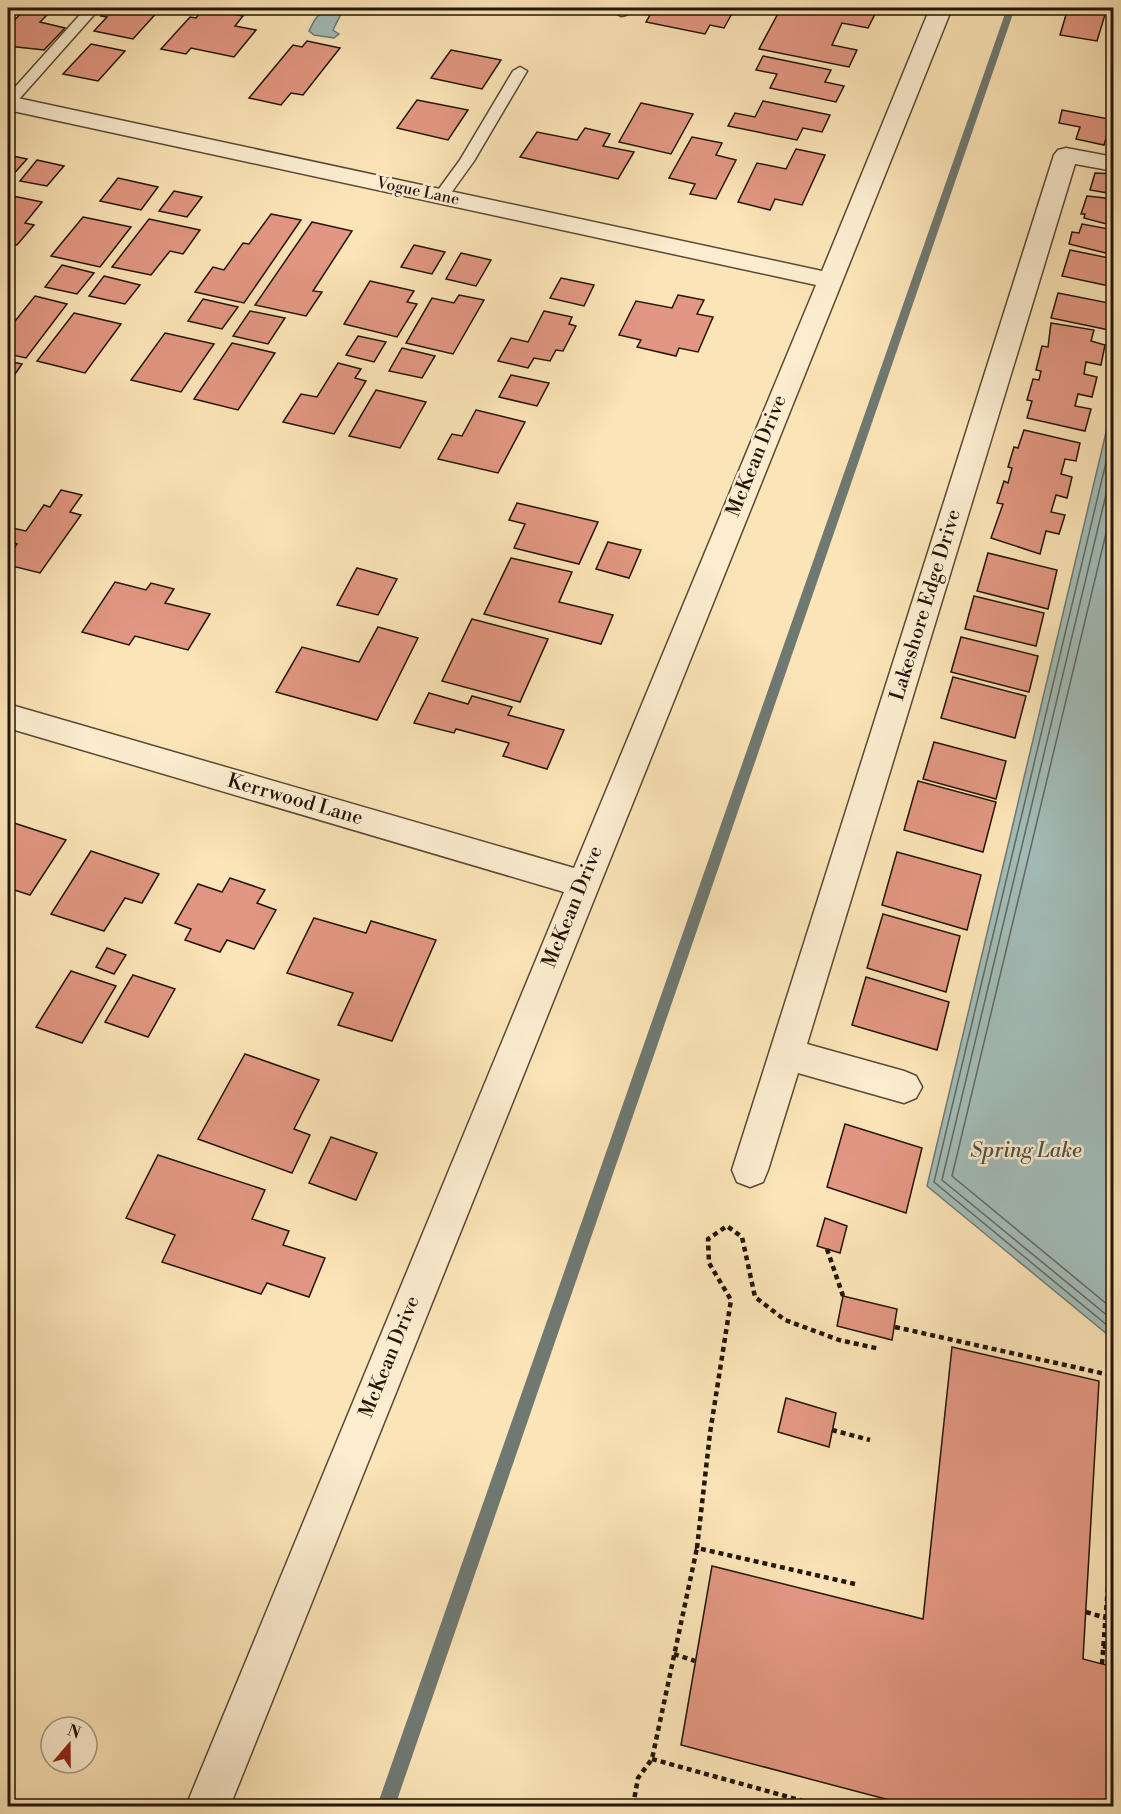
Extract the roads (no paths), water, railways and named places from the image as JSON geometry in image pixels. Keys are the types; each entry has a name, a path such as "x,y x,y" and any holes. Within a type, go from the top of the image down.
{"street":[{"name":"McKean Drive","path":"208,1806 828,280 941,8"},
{"name":"Vogue Lane","path":"8,103 828,280"},
{"name":"Lakeshore Edge Drive","path":"750,1170 1066,155 1113,164"},
{"name":"Kerrwood Lane","path":"8,716 583,884"},
{"path":"786,1054 904,1087"}],"lane":[{"path":"8,103 93,8"},
{"path":"441,196 467,161 520,72"}],"water":[{"path":"329,8 341,14 333,30 339,34 334,38 314,35 309,31 313,23"},
{"name":"Spring Lake","path":"1113,403 1113,1339 927,1186"}],"waterway":[{"path":"386,1806 1011,8"}]}
